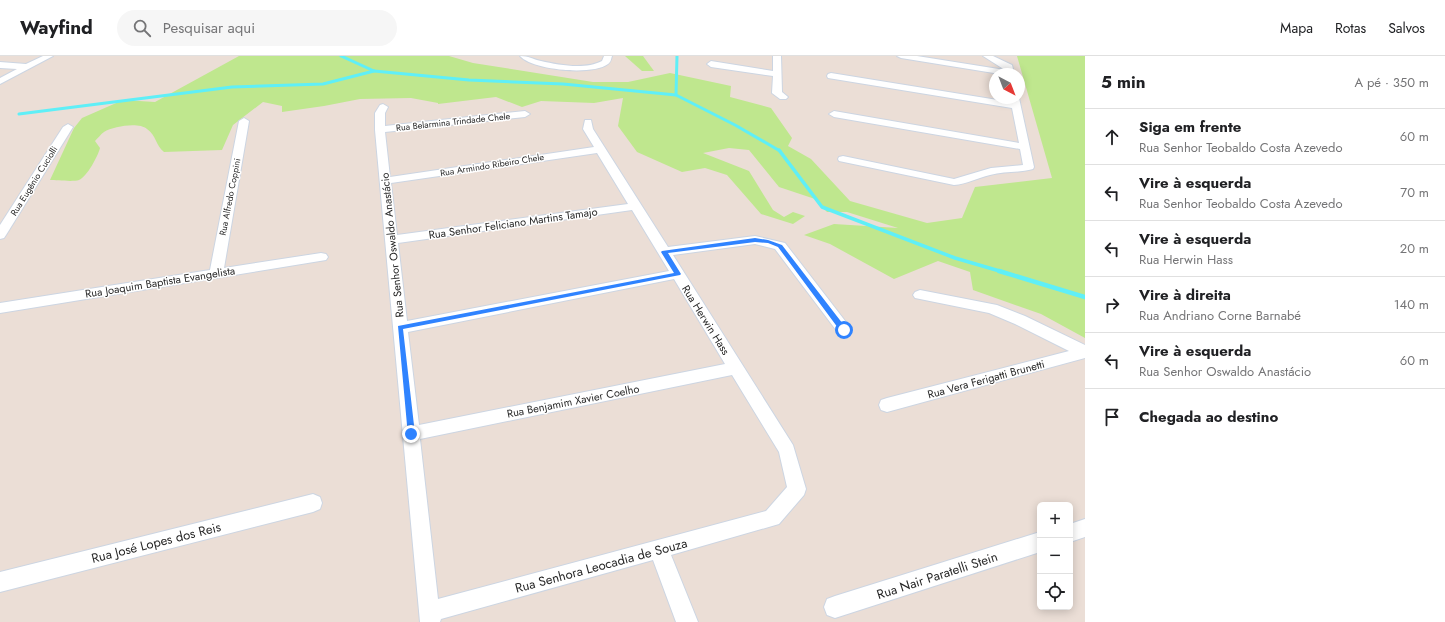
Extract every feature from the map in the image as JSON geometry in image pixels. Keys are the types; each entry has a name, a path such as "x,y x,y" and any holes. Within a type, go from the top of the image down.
{"street":[{"path":"0,73 34,56"},
{"path":"0,81 49,56"},
{"path":"777,56 778,93 783,97"},
{"path":"901,56 988,69 998,65 1000,62"},
{"path":"987,56 1009,68"},
{"path":"525,58 535,62 578,68 595,67 606,59"},
{"path":"711,64 777,74"},
{"path":"0,65 26,67"},
{"path":"831,76 989,98"},
{"path":"843,159 954,182 966,181 977,175 991,171 1022,169 1028,167 1025,147 1014,104"},
{"name":"Rua Senhor Oswaldo Anastácio","path":"382,107 380,113 380,130 430,617"},
{"name":"Rua Belarmina Trindade Chele","path":"380,130 525,114"},
{"path":"834,114 1025,147"},
{"name":"Rua Alfredo Coppini","path":"216,273 244,121"},
{"name":"Rua Herwin Hass","path":"588,122 588,129 600,149 787,450 797,490 772,518"},
{"name":"Rua Eugênio Cuciolli","path":"0,235 68,127"},
{"name":"Rua Armindo Ribeiro Chele","path":"385,181 600,149"},
{"name":"Rua Senhor Feliciano Martins Tamajo","path":"391,240 636,206"},
{"path":"664,252 755,240 780,246 844,330"},
{"name":"Rua Joaquim Baptista Evangelista","path":"0,308 321,257"},
{"path":"400,328 678,274"},
{"path":"920,295 992,308 1085,352"},
{"name":"Rua Vera Ferigatti Brunetti","path":"887,405 1085,352"},
{"name":"Rua Benjamim Xavier Coelho","path":"411,434 736,368"},
{"name":"Rua José Lopes dos Reis","path":"0,582 313,502"},
{"name":"Rua Senhora Leocadia de Souza","path":"430,617 659,549 772,518"},
{"path":"1073,532 1085,528"},
{"name":"Rua Nair Paratelli Stein","path":"835,607 1037,543"},
{"path":"659,549 687,622"}],"green space":[{"path":"239,56 449,56 473,63 593,82 628,82 670,73 731,86 730,97 771,108 792,138 788,146 811,159 850,201 927,223 962,218 975,187 1052,178 1025,84 1025,68 1020,68 1017,56 1085,56 1085,338 1041,314 973,290 970,272 938,261 894,279 830,244 804,235 834,224 898,228 847,212 827,212 815,199 779,187 749,150 729,148 703,153 749,171 773,210 784,217 793,212 805,216 793,224 761,214 727,175 705,168 682,172 637,152 618,126 623,98 594,103 541,101 522,107 496,97 438,104 411,98 360,99 282,112 282,106 263,102 233,125 222,150 164,152 159,147 150,131 147,129 133,125 120,127 104,132 95,141 100,148 99,152 92,166 82,178 73,181 50,180 74,128 82,118 123,100 155,102"},
{"path":"625,56 643,56 654,71 642,71"}],"waterway":[{"path":"341,56 374,71"},
{"path":"676,95 677,56"},
{"path":"19,114 232,87 323,84 374,71"},
{"path":"374,71 469,80 563,84 676,95"},
{"path":"676,95 735,125 780,151"},
{"path":"780,151 822,207 955,258 1003,272"},
{"path":"999,271 1085,297"}],"route":[{"path":"411,434 400,328 678,274 664,252 755,240 780,246 844,330"}]}
